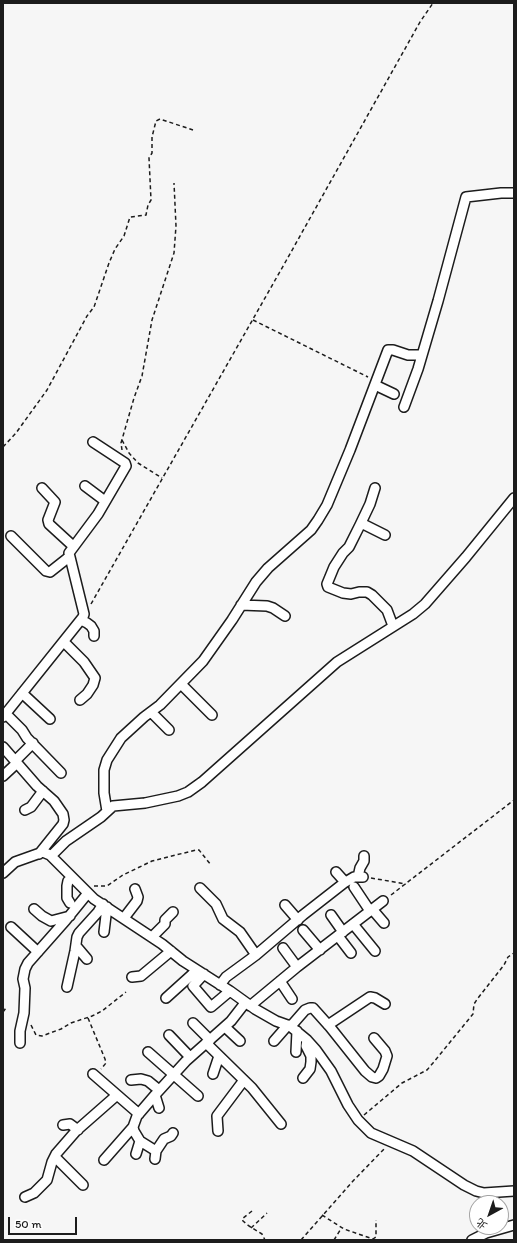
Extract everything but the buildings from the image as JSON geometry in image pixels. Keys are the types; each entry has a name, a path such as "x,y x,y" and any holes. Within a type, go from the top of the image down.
{"street":[{"path":"404,406 422,356 466,197 514,193"},
{"path":"107,811 103,777 107,760 121,738 181,684 203,661 256,582 268,568 311,530 318,520 327,505 335,486 388,350 393,350 408,355 422,356"},
{"path":"376,383 394,394"},
{"path":"93,442 125,463 126,466 93,522 69,553 82,617 91,626 94,631 94,636"},
{"path":"85,486 105,501"},
{"path":"42,488 55,502 48,520 49,524 73,546"},
{"path":"375,488 370,504 361,523 349,547 343,553 334,568 327,584 333,590 343,593 351,594 367,592 372,595 387,610 393,626"},
{"path":"51,856 66,841 113,806 145,803 178,796 188,792 208,777 337,662 413,614 425,604 514,498"},
{"path":"361,523 385,535"},
{"path":"11,536 46,571 50,572 69,557"},
{"path":"241,604 267,606 274,608 285,616"},
{"path":"61,773 27,738 22,730 4,715 64,642 82,617"},
{"path":"64,642 84,662 95,678 93,685 87,694 80,700"},
{"path":"181,684 212,715"},
{"path":"22,693 50,719"},
{"path":"151,712 170,730"},
{"path":"3,776 33,743"},
{"path":"3,747 59,808 64,820 63,824 39,854"},
{"path":"25,810 31,807 43,791"},
{"path":"3,873 15,862 43,852 51,856 86,891 104,906 152,937 247,1004 276,1021 292,1028 307,1040 331,1071 348,1105 358,1120 371,1133 413,1151 464,1185 476,1191 484,1193 514,1191"},
{"path":"220,985 226,977 256,955 345,882 360,877 360,868 364,861 364,856"},
{"path":"336,872 345,882"},
{"path":"70,903 67,898 67,886 68,881 72,877"},
{"path":"354,887 371,910 384,922"},
{"path":"200,888 216,904 223,919 240,932 256,955"},
{"path":"124,918 137,901 138,897 135,889"},
{"path":"20,1043 25,988 23,974 28,964 70,916 86,891"},
{"path":"104,1160 133,1127 139,1114 157,1092 190,1057 225,1027 247,1004 280,981 384,901"},
{"path":"285,905 298,920"},
{"path":"104,906 104,932"},
{"path":"67,987 77,937 104,906"},
{"path":"34,909 51,921 70,916"},
{"path":"152,937 165,924 165,920 173,912"},
{"path":"331,915 351,953"},
{"path":"353,924 375,952"},
{"path":"11,927 38,952"},
{"path":"304,930 320,950"},
{"path":"76,946 87,959"},
{"path":"283,948 297,967"},
{"path":"132,977 141,976 171,951"},
{"path":"200,972 193,986 211,1007 230,991"},
{"path":"166,998 200,972"},
{"path":"280,981 292,999"},
{"path":"328,1025 370,997 375,998 385,1004"},
{"path":"296,1052 292,1028 295,1020 310,1008 313,1008 328,1025 365,1071 372,1077 376,1078 384,1069 387,1056 385,1051 374,1038"},
{"path":"193,1023 220,1056 257,1093 281,1124"},
{"path":"225,1027 240,1041"},
{"path":"274,1041 292,1028"},
{"path":"169,1035 190,1057"},
{"path":"303,1078 310,1068 311,1062 311,1056 306,1046 307,1040"},
{"path":"148,1052 198,1096"},
{"path":"213,1074 220,1056"},
{"path":"95,1076 139,1114"},
{"path":"131,1080 141,1079 148,1081 157,1092 159,1108"},
{"path":"218,1131 217,1116 244,1080"},
{"path":"25,1198 34,1194 43,1184 55,1157 78,1130 117,1095"},
{"path":"63,1124 70,1124 78,1130"},
{"path":"133,1127 135,1134 140,1141 156,1155 164,1139 171,1136 173,1133"},
{"path":"136,1154 140,1141"},
{"path":"55,1157 83,1185"},
{"path":"472,1240 486,1233 514,1225"}],"path":[{"path":"82,617 103,585 162,478 432,3"},
{"path":"3,447 16,433 47,390 87,316 94,307 108,263 124,236 130,217 146,215 148,205 151,200 149,158 152,153 152,137 156,121 160,119 193,130"},
{"path":"125,463 126,459 122,449 122,440 142,376 152,320 174,253 176,226 174,183"},
{"path":"253,320 376,383"},
{"path":"122,440 129,453 138,463 162,478"},
{"path":"384,901 514,800"},
{"path":"86,891 94,886 107,886 123,875 152,861 196,850 199,850 211,865"},
{"path":"360,877 406,884"},
{"path":"358,1120 402,1083 426,1070 430,1066 472,1014 474,1004 478,998 504,965 508,957 514,953"},
{"path":"24,1010 34,1032 38,1036 62,1029 71,1023 88,1018 102,1011 126,992"},
{"path":"3,1012 6,1008"},
{"path":"88,1018 106,1062 95,1076"},
{"path":"301,1240 352,1182 392,1141"},
{"path":"252,1211 242,1219 262,1234 265,1240"},
{"path":"252,1228 267,1213"},
{"path":"322,1215 342,1227 373,1239 376,1237 376,1220"},
{"path":"334,1240 342,1227"}]}
